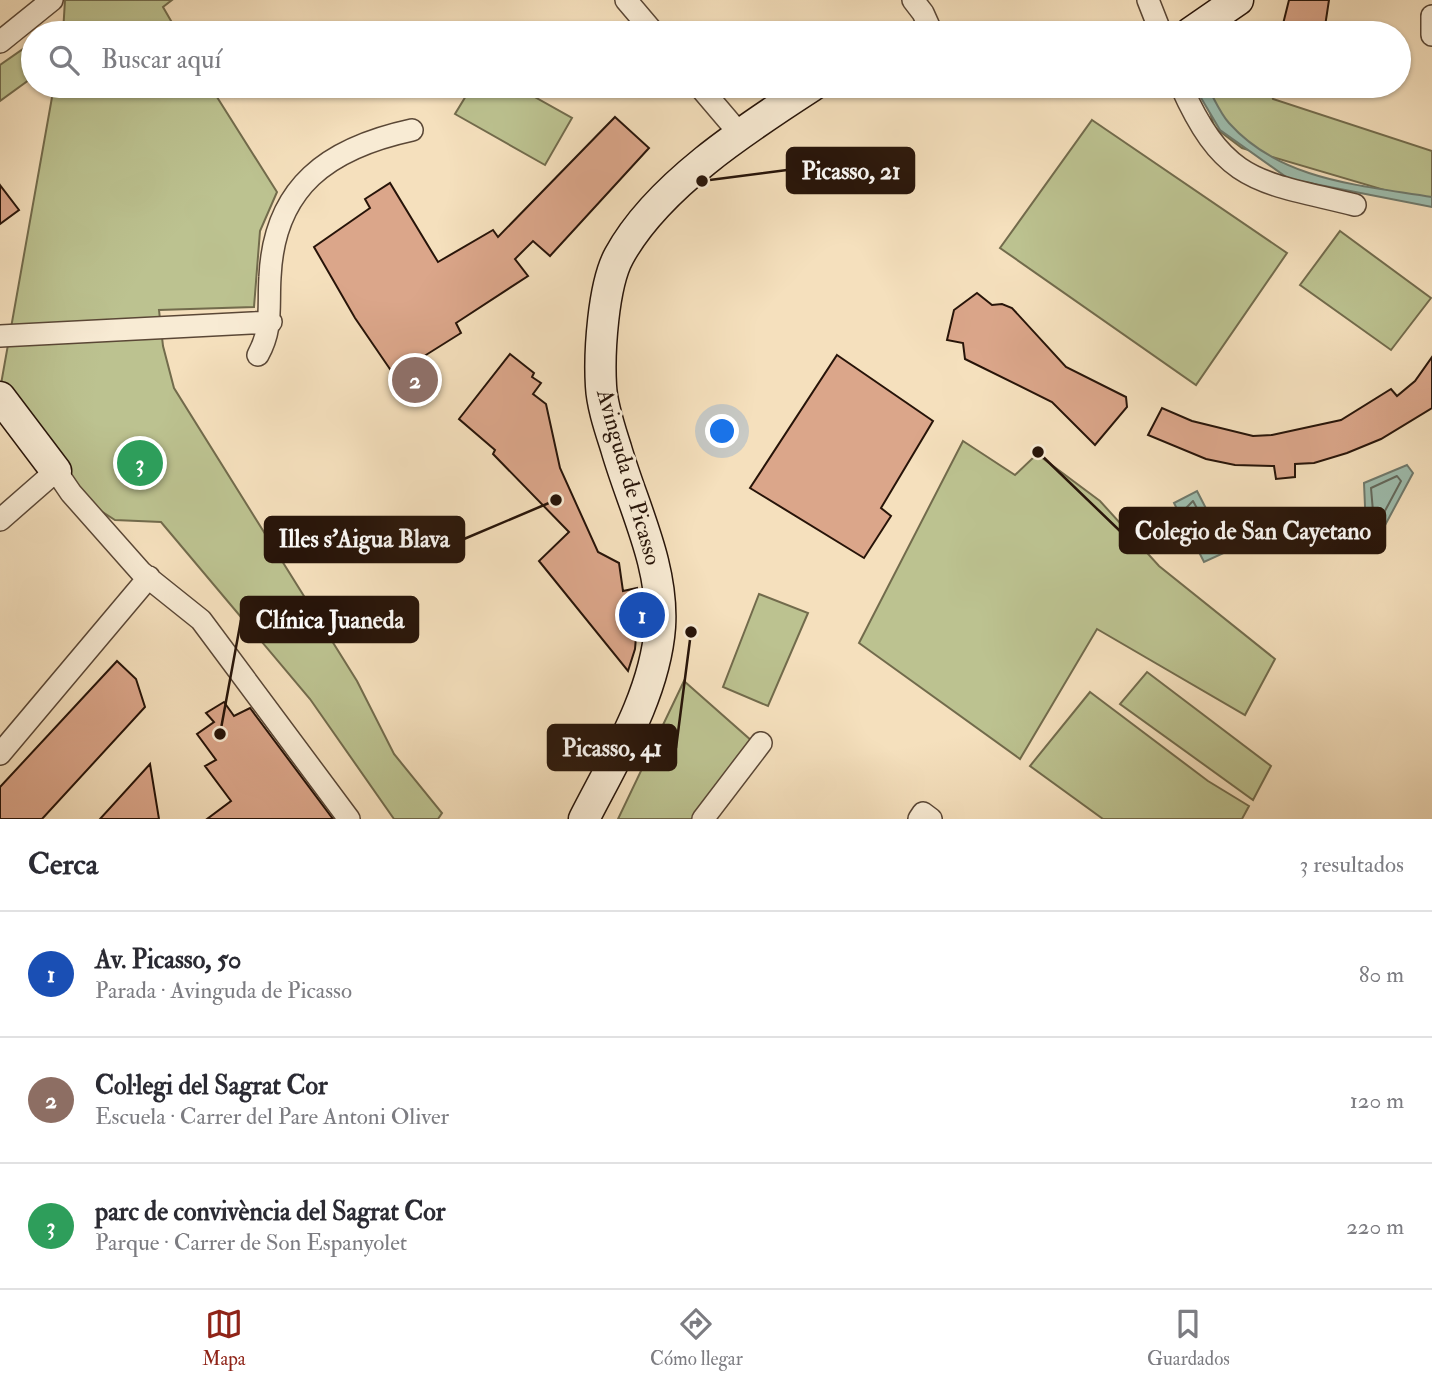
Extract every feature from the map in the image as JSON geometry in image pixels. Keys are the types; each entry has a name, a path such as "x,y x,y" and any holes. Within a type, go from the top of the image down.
{"street":[{"path":"626,0 644,21"},
{"path":"913,0 927,21"},
{"path":"27,21 53,1"},
{"path":"1152,1 1158,21"},
{"path":"1208,21 1227,8"},
{"path":"1432,16 1432,36"},
{"path":"0,42 21,26"},
{"path":"709,98 739,133"},
{"name":"Avinguda de Picasso","path":"584,819 649,677 660,628 657,574 616,448 601,388 603,318 618,257 652,212 726,142 793,98"},
{"path":"1187,98 1214,147 1235,167 1264,182 1356,205"},
{"path":"258,355 271,321 273,246 302,185 314,172 350,148 412,130"},
{"path":"0,336 271,321"},
{"path":"0,397 71,493 149,577 201,620 349,819"},
{"path":"0,520 56,471"},
{"path":"0,754 149,577"},
{"path":"703,819 761,743"}],"green space":[{"path":"65,0 172,0 163,7 171,21 64,21"},
{"path":"21,50 21,86 0,101 0,65"},
{"path":"52,98 218,98 277,192 260,231 254,307 159,310 163,346 174,388 357,681 394,754 442,813 438,819 394,819 310,699 161,522 115,520 90,504 1,384"},
{"path":"465,98 536,98 572,118 545,165 455,114"},
{"path":"1206,98 1273,98 1432,151 1432,204 1242,148 1214,127"},
{"path":"1092,120 1287,253 1196,385 1000,248"},
{"path":"1340,231 1431,298 1391,350 1300,285"},
{"path":"963,441 1015,475 1037,454 1100,501 1159,566 1275,659 1245,715 1097,629 1020,759 859,643"},
{"path":"759,594 808,613 768,706 723,687"},
{"path":"1147,672 1271,766 1253,800 1120,704"},
{"path":"684,681 753,742 695,819 618,819"},
{"path":"1090,692 1208,781 1249,806 1242,819 1103,819 1030,766"}],"water":[{"path":"1201,98 1214,98 1229,123 1250,142 1297,169 1350,184 1432,197 1432,207 1289,179 1220,130"},
{"path":"1407,465 1413,473 1383,529 1374,533 1366,529 1364,483"},
{"path":"1197,491 1228,551 1204,562 1174,503"}],"building":[{"path":"1289,0 1329,0 1326,21 1284,21"},
{"path":"615,117 649,148 550,256 533,241 515,259 528,276 456,323 461,333 394,375 355,318 314,247 370,208 365,199 390,183 438,262 493,230 498,237"},
{"path":"0,185 19,210 0,224"},
{"path":"977,293 992,305 1002,304 1012,308 1066,367 1126,397 1127,407 1095,445 1052,402 965,359 963,343 947,340 954,310"},
{"path":"510,354 534,373 532,377 541,383 533,394 546,404 560,468 598,552 619,563 623,591 637,588 639,603 635,649 628,671 539,561 569,532 493,454 495,450 459,419"},
{"path":"837,355 933,421 881,508 891,516 864,558 750,488"},
{"path":"1432,357 1432,408 1381,439 1347,453 1314,463 1295,464 1295,477 1276,479 1274,466 1235,465 1206,459 1148,435 1162,408 1192,421 1253,436 1272,435 1341,420 1391,389 1397,396 1415,381"},
{"path":"117,661 136,679 145,707 42,819 0,819 0,787"},
{"path":"224,702 234,716 250,708 333,819 207,819 231,801 205,766 216,760 197,734 214,722 206,713"},
{"path":"150,764 159,819 100,819"}],"place":[{"name":"Picasso, 21","path":"702,181"},
{"name":"Col·legi del Sagrat Cor","path":"415,380"},
{"name":"Colegio de San Cayetano","path":"1038,452"},
{"name":"parc de convivència del Sagrat Cor","path":"140,463"},
{"name":"Illes s'Aigua Blava","path":"556,500"},
{"name":"Av. Picasso, 50","path":"642,615"},
{"name":"Picasso, 41","path":"691,632"},
{"name":"Clínica Juaneda","path":"220,734"}]}
